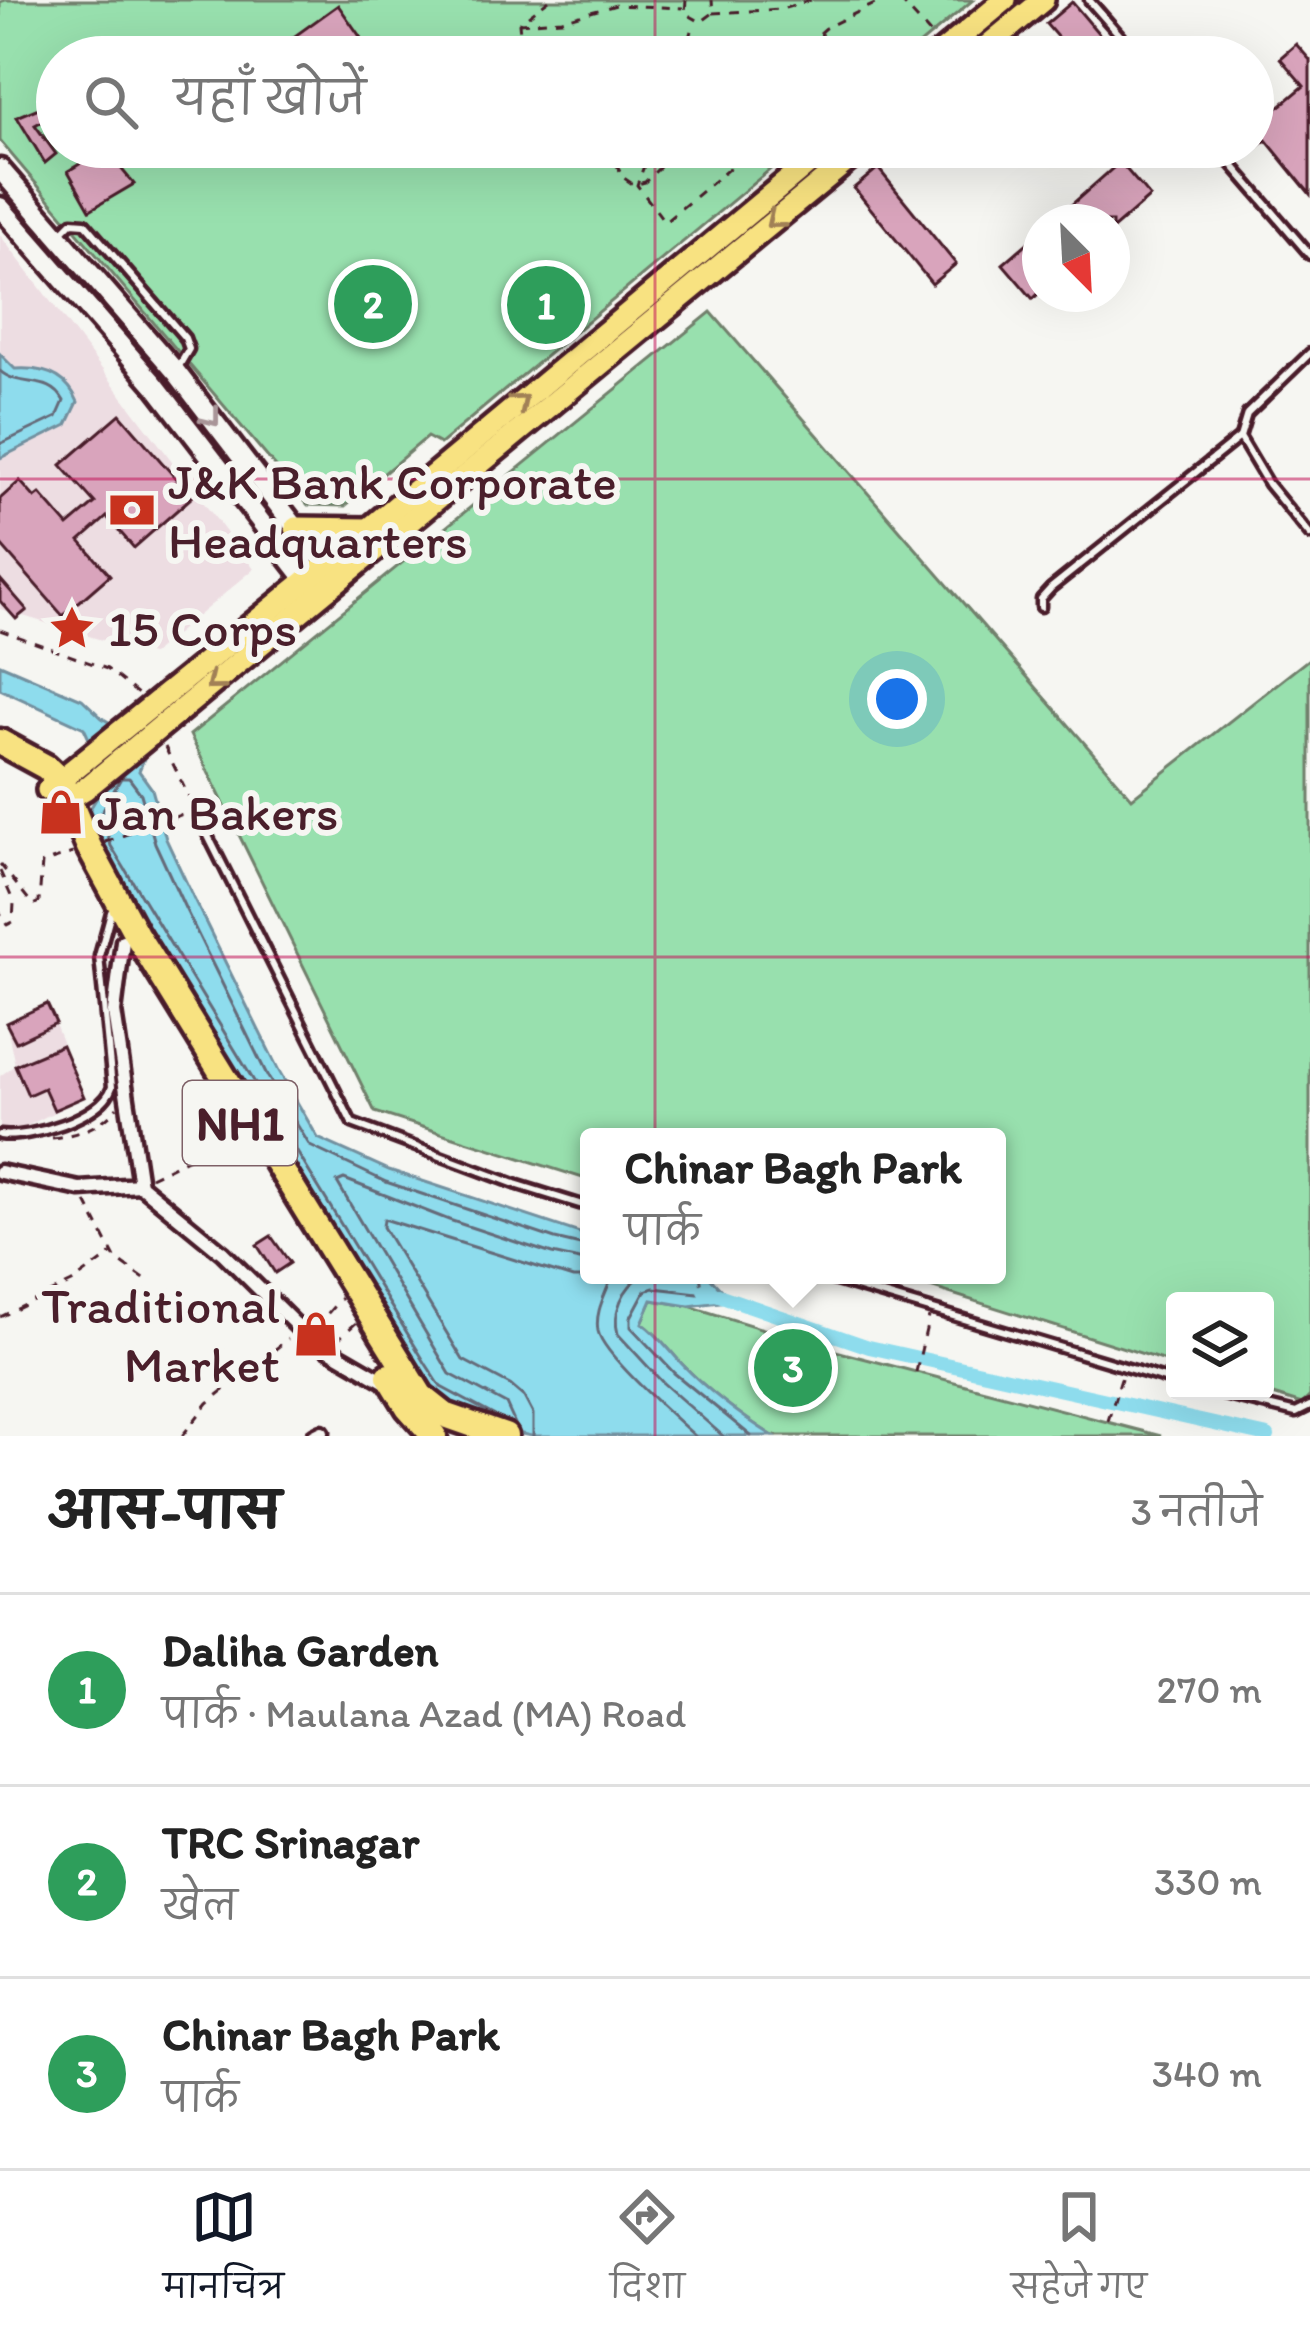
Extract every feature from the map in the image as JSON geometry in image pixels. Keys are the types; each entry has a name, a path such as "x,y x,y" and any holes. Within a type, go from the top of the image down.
{"highway":[{"path":"0,742 46,767 65,789"},
{"path":"0,758 65,789"},
{"name":"NH1","path":"65,789 122,941 256,1123 442,1429"},
{"name":"NH1","path":"65,789 89,847 164,993 408,1407 442,1429 476,1427 505,1436"}],"main road":[{"path":"962,36 1005,0"},
{"path":"999,36 1043,0"},
{"path":"336,571 368,529 803,168"},
{"path":"65,789 838,168"},
{"path":"0,170 174,370 296,528 336,571"},
{"path":"0,192 144,356 154,385"},
{"path":"0,207 154,385 313,588"},
{"path":"144,356 174,370"},
{"path":"296,528 368,529"}],"street":[{"path":"122,941 114,1012 140,1185"},
{"path":"0,1172 80,1189 140,1185 223,1253 303,1333 397,1388"}],"lane":[{"path":"1089,0 1121,36"},
{"path":"1234,168 1310,255"},
{"path":"58,237 72,222 85,223 188,342 187,355 174,370"},
{"path":"1040,607 1052,588 1240,437 1247,413 1310,353"},
{"path":"1240,437 1268,484 1310,536"},
{"path":"194,810 352,1123 580,1204"},
{"path":"0,1135 12,1137 74,1120 109,1096 112,1087 99,956 111,912"},
{"path":"846,1284 1166,1379"},
{"path":"1243,1400 1296,1413 1310,1406"}],"path":[{"path":"519,23 549,0"},
{"path":"683,8 686,0"},
{"path":"712,0 713,13"},
{"path":"519,23 562,20 616,5 683,8 701,22 713,13 782,9 811,0"},
{"path":"815,36 883,0"},
{"path":"900,0 927,36"},
{"path":"690,36 694,21"},
{"path":"519,23 523,36"},
{"path":"820,31 821,36"},
{"path":"619,168 665,222 731,168"},
{"path":"637,185 643,168"},
{"path":"637,185 659,168"},
{"path":"0,630 107,668 149,722 194,810"},
{"path":"0,868 33,905 39,902 42,863 179,816"},
{"path":"0,868 14,903 13,922 7,925 0,913"},
{"path":"76,1135 111,1114 128,1090"},
{"path":"140,1185 245,1130"},
{"path":"80,1189 112,1254 150,1283"},
{"path":"0,1317 72,1283 112,1254"},
{"path":"182,1436 208,1403 303,1333 341,1298"},
{"path":"916,1372 931,1309"},
{"path":"326,1350 356,1323"},
{"path":"1108,1421 1124,1367"}],"shaded area":[{"path":"0,235 254,569 151,655 0,609"},
{"path":"47,1004 84,1097 0,1140 0,1076 15,1065 6,1023"}],"green space":[{"path":"973,0 930,36 36,36 36,168 772,168 440,444 427,437 345,506 308,505 0,141 0,2"},
{"path":"711,312 1132,798 1310,658 1310,1396 1302,1404 1274,1395 1274,1292 1166,1292 1166,1361 921,1284 1006,1284 1006,1128 580,1128 580,1177 375,1112 190,735"},
{"path":"652,1300 689,1306 828,1349 1161,1436 773,1436 703,1384 642,1323"}],"water":[{"path":"0,354 15,369 44,371 61,379 78,402 67,425 0,458"},
{"path":"0,664 82,699 102,718 149,746 139,771 152,789 166,839 279,1071 318,1138 389,1170 580,1233 580,1284 716,1284 723,1291 721,1302 689,1306 652,1300 642,1323 703,1384 773,1436 515,1436 433,1396 236,1081 100,850 88,812 108,780 84,728 0,689"}],"building":[{"path":"1072,2 1101,36 1057,36 1046,24"},
{"path":"338,5 360,36 295,36"},
{"path":"1296,44 1310,60 1310,194 1274,150 1274,111 1304,86 1280,58"},
{"path":"36,109 36,148 17,117"},
{"path":"121,168 134,184 90,210 68,171"},
{"path":"878,168 956,264 932,284 854,188"},
{"path":"1113,168 1125,168 1150,197 1130,214 1130,204 1072,204"},
{"path":"1022,248 1022,286 1003,264"},
{"name":"J&K Bank Corporate Headquarters","path":"120,414 192,497 134,548 107,517 80,541 110,575 63,616 0,544 0,499 20,481 35,498 40,494 68,526 95,503 61,465"},
{"path":"0,579 27,610 16,619 0,601"},
{"path":"47,1004 56,1023 16,1042 6,1023"},
{"path":"62,1045 84,1097 54,1110 44,1088 28,1095 15,1065"},
{"path":"271,1236 290,1263 275,1273 257,1245"}],"waterway":[{"path":"704,1290 869,1347 1268,1436"}],"place":[{"name":"TRC Srinagar","path":"373,304"},
{"name":"Daliha Garden","path":"546,305"},
{"name":"J&K Bank Corporate Headquarters","path":"132,510"},
{"name":"15 Corps","path":"72,628"},
{"name":"Jan Bakers","path":"61,812"},
{"name":"Traditional Market","path":"316,1334"},
{"name":"Chinar Bagh Park","path":"793,1368"}]}
